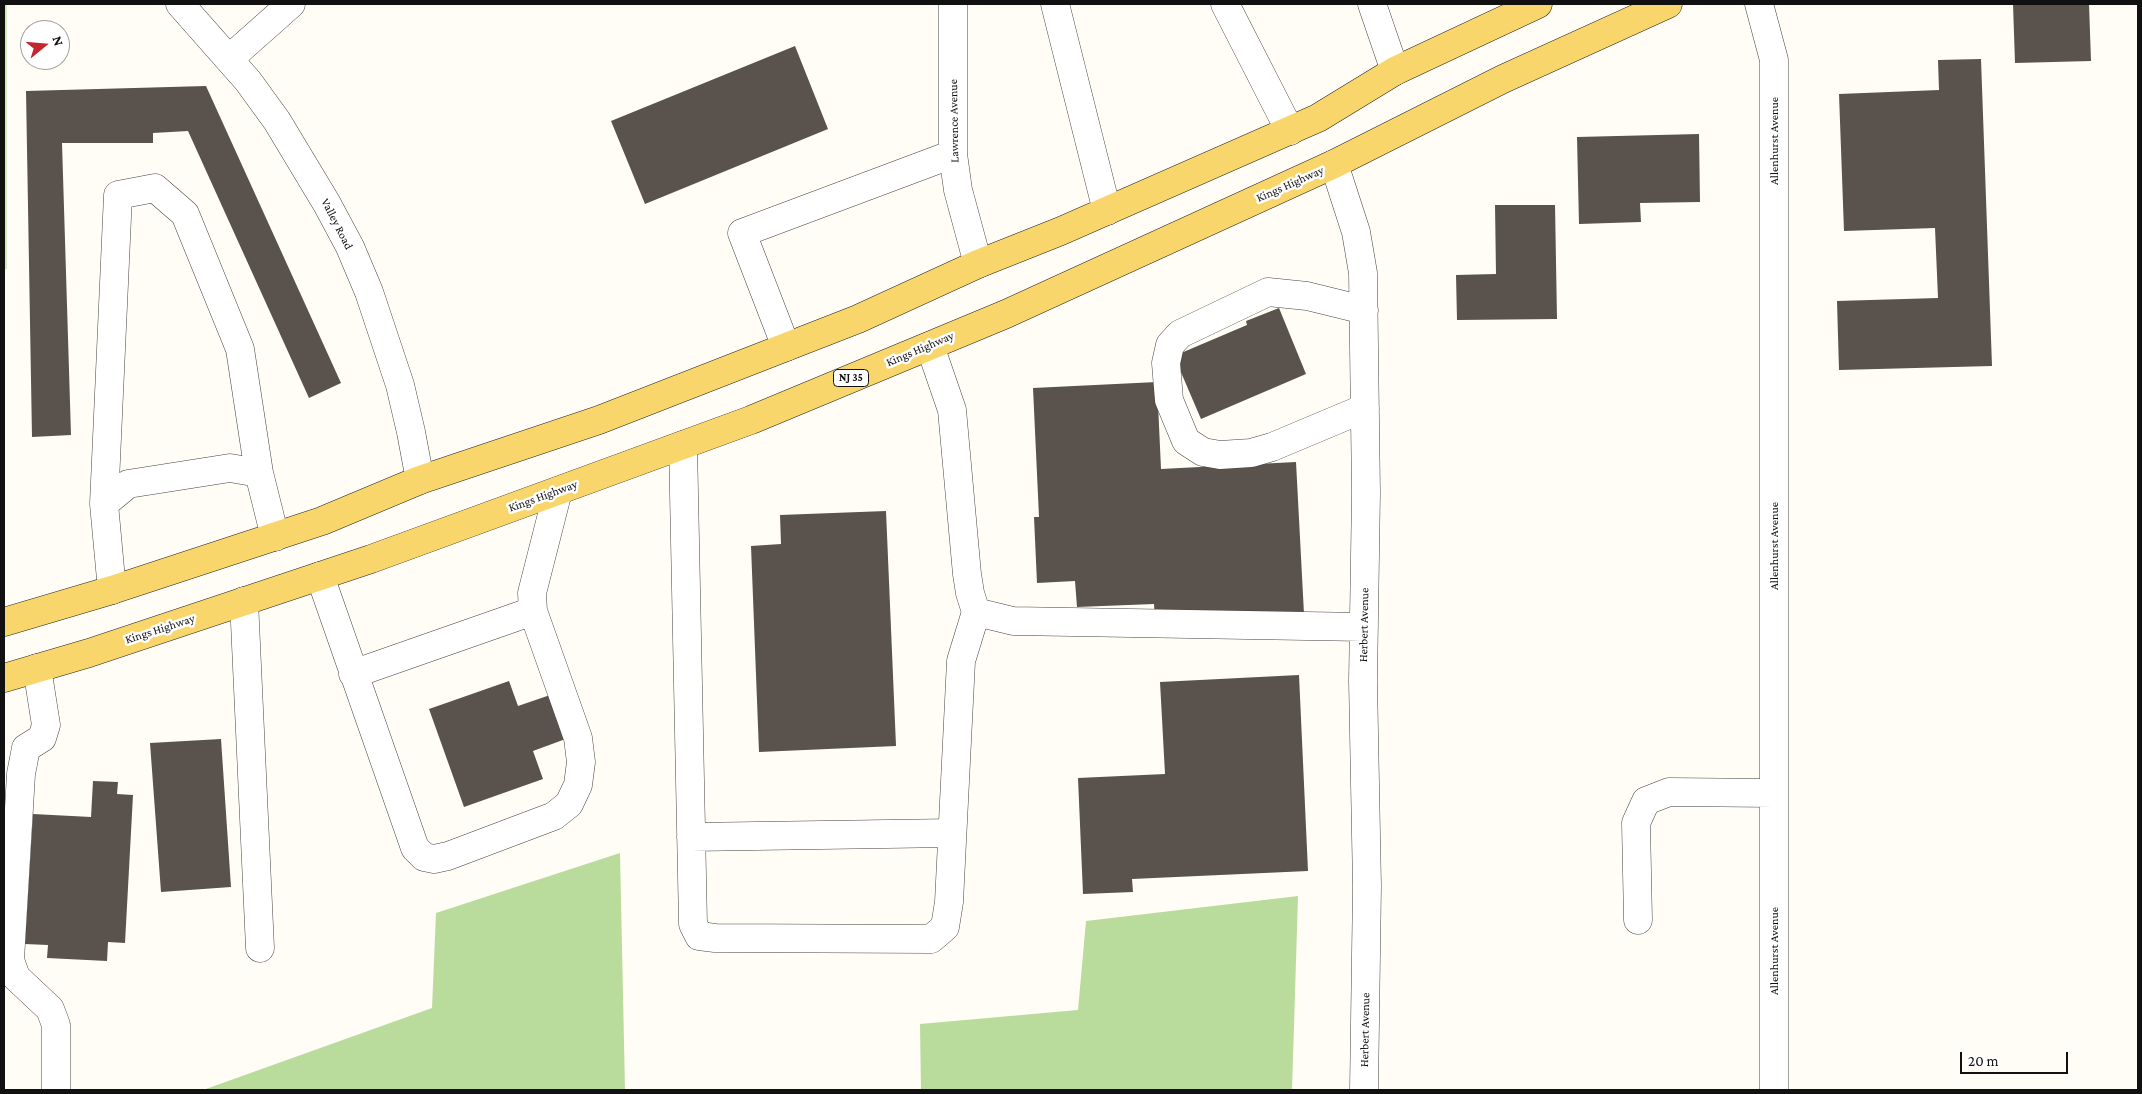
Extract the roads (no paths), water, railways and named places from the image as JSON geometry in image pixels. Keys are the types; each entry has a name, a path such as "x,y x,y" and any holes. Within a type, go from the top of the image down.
{"main road":[{"path":"4,622 112,590 322,521 420,480 599,420 858,319 978,264 1107,211 1290,131 1318,118 1395,71 1538,4"},
{"name":"Kings Highway","path":"4,678 320,576 751,420 1000,316 1334,164 1503,78 1668,4"}],"street":[{"name":"Valley Road","path":"180,4 229,59 271,113 303,162 350,247 369,292 397,376 411,432 420,480"},
{"path":"229,59 291,4"},
{"name":"Lawrence Avenue","path":"953,4 953,154 958,190 978,264"},
{"path":"1055,4 1107,211"},
{"path":"1225,4 1290,131"},
{"path":"1372,4 1395,71"},
{"name":"Allenhurst Avenue","path":"1759,4 1774,60 1774,1090"},
{"path":"786,347 742,233 953,154"},
{"name":"Herbert Avenue","path":"1334,164 1356,232 1363,273 1367,886 1364,1090"},
{"path":"112,590 104,504 118,195 155,188 185,214 240,349 259,473 275,537"},
{"path":"1364,310 1287,292 1268,292 1180,334 1170,345 1166,363 1169,400 1186,441 1203,452 1220,454 1251,453 1272,447 1365,408"},
{"path":"683,445 690,837 693,924 699,936 715,938 931,939 945,927 949,902 960,661 976,612 970,594 967,574 952,410 930,346"},
{"path":"104,504 128,484 230,468 259,473"},
{"path":"320,576 415,848 424,857 434,859 448,856 554,816 569,804 578,785 582,762 578,738 533,610 532,593 558,491"},
{"path":"244,601 260,948"},
{"path":"353,674 533,610"},
{"path":"976,612 1013,620 1364,627"},
{"path":"37,668 46,725 42,738 26,748 20,774 10,960 16,977 50,1009 56,1025 56,1090"},
{"path":"1638,920 1636,823 1646,801 1670,792 1774,793"},
{"path":"690,837 952,833"}]}
